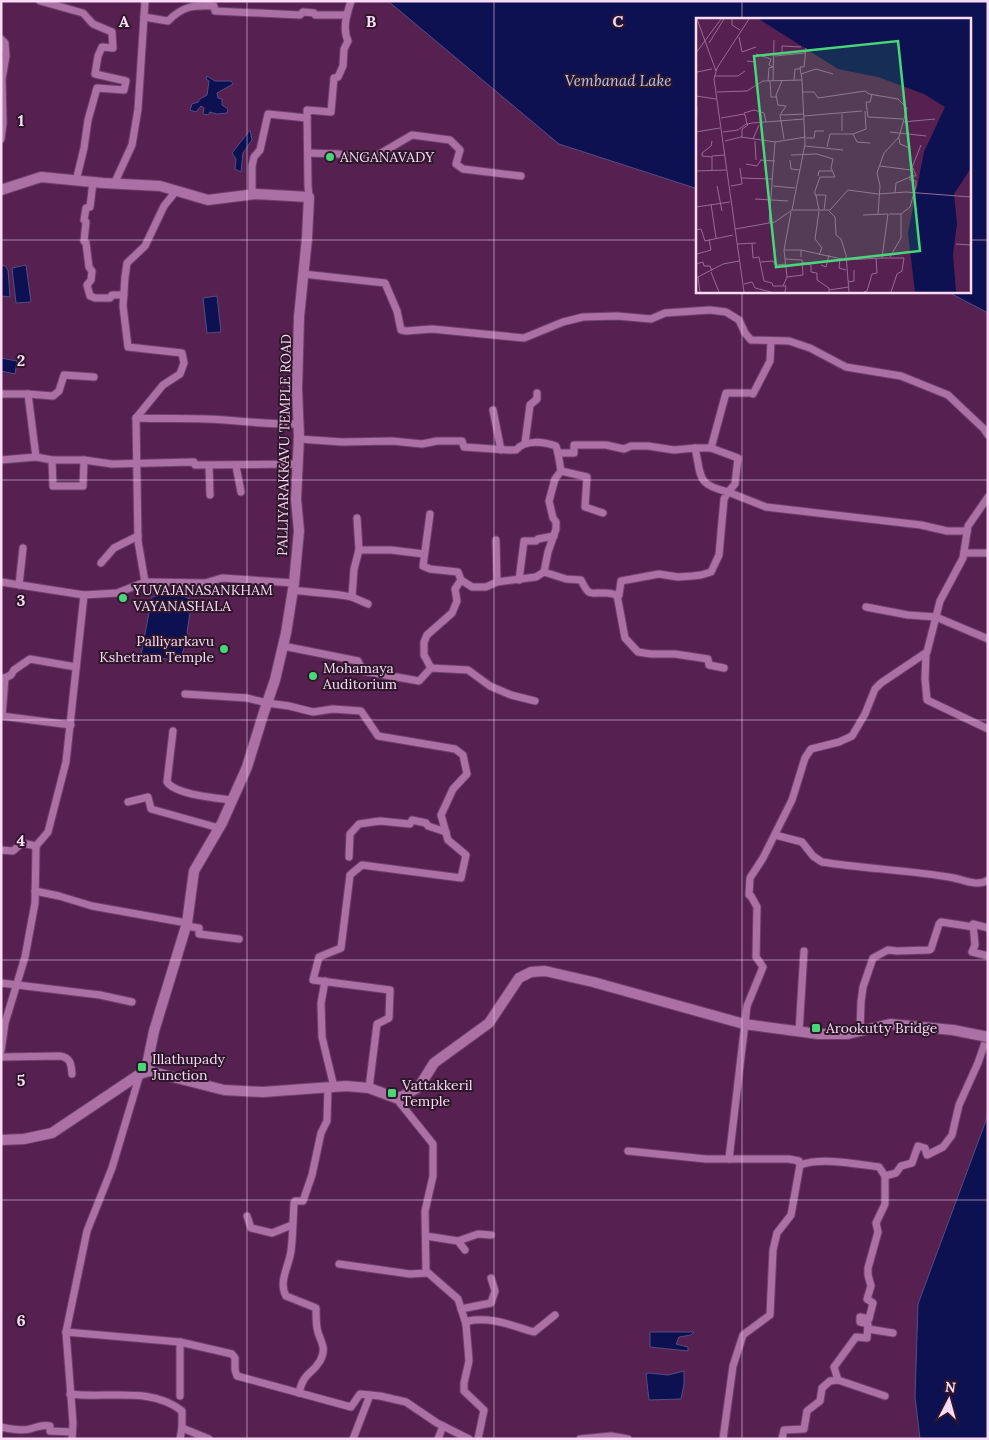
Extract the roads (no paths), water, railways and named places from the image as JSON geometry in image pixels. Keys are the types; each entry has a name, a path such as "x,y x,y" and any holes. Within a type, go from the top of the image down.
{"street":[{"path":"40,1 83,13 93,24 112,32 114,48 102,47 98,56 95,74 126,80 124,90 97,88 88,120 76,181"},
{"path":"114,184 132,145 138,110 145,1"},
{"path":"1,190 41,177 160,186 208,200 252,194 310,197 308,186 307,110 331,112 334,77 338,77 343,66 344,49 348,42 345,31 346,15 351,1"},
{"path":"144,16 168,21 176,12 190,4 214,6 215,11 300,15 303,12 314,13 315,15 346,15"},
{"path":"1,39 5,43 6,56 2,79 3,123 1,139"},
{"path":"252,194 252,166 254,157 260,150 268,114 308,118"},
{"path":"308,153 338,154 371,159 412,134 450,140 460,150 456,164 463,169 521,176"},
{"path":"93,182 90,207 86,208 84,220 86,222 84,241 86,243 89,267 92,271 91,280 87,285 90,296 110,298 112,295 124,295"},
{"path":"145,582 138,536 136,418 163,385 180,374 184,363 182,353 128,346 123,306 127,263 144,246 164,206 176,191"},
{"name":"PALLIYARAKKAVU TEMPLE ROAD","path":"144,1072 154,1031 186,925 194,871 219,828 247,767 275,680 283,646 294,586 299,531 296,499 299,439 297,389 299,317 310,197"},
{"path":"304,274 385,283 397,311 401,330 406,332 432,329 524,338 563,322 582,317 617,316 651,319 665,313 710,310 726,312 739,320 745,333 751,340 789,341 810,348 846,367 902,376 948,396 984,429 988,435"},
{"path":"712,448 726,393 753,394 770,361 771,341"},
{"path":"1,394 53,396 59,391 64,376 94,377"},
{"path":"525,443 530,405 537,400 537,393"},
{"path":"28,394 36,457"},
{"path":"493,410 501,450"},
{"path":"136,418 170,420 205,419 269,425 298,424"},
{"path":"299,439 342,442 392,441 422,444 437,441 462,441 464,447 501,450 516,450 525,443 545,443 556,446 561,461 561,471 555,479 549,502 553,518 556,522 554,536 544,572 536,577 496,582 486,587 472,587 461,580 458,572 430,569 422,566 430,514"},
{"path":"558,454 574,453 574,445 606,445 624,448 648,446 674,450 712,448 738,458 734,484 724,499 719,556 711,572 678,577 660,574 621,581 619,595 617,595 625,638 638,652 675,654 708,659 709,665 724,668"},
{"path":"695,448 702,481 710,487 766,507 921,525 947,531 967,531"},
{"path":"1,460 36,457 52,460 84,460 112,464 194,462 195,466 298,464"},
{"path":"52,460 52,486 83,486 84,460"},
{"path":"209,466 210,495"},
{"path":"236,466 241,492"},
{"path":"561,471 587,477 585,507 603,513"},
{"path":"988,497 968,526 963,558 940,601 926,653 925,679 927,700 988,729"},
{"path":"352,597 354,569 359,550 357,518"},
{"path":"101,563 114,548 138,536"},
{"path":"519,580 524,541 536,541 554,536"},
{"path":"496,540 496,582"},
{"path":"19,585 23,548"},
{"path":"359,550 392,550 424,554"},
{"path":"964,553 988,552"},
{"path":"544,572 566,579 581,580 588,593 601,594 606,592 617,595"},
{"path":"1,582 84,595 117,593 145,582 205,583 222,578 294,586 315,593 345,595 368,604"},
{"path":"431,668 424,655 424,642 427,636 452,613 457,601 455,589 461,580"},
{"path":"1,1051 4,1023 25,957 35,903 36,846 48,832 66,762 84,595"},
{"path":"866,607 918,616 936,617 988,639"},
{"path":"283,646 358,661 363,671 419,681 431,668"},
{"path":"729,1159 747,1006 763,967 756,957 757,907 749,895 750,878 763,858 792,800 805,758 811,749 852,736 865,714 875,689 926,653"},
{"path":"71,725 2,716 3,678 11,675 14,670 30,659 76,667"},
{"path":"431,668 468,670 490,686 511,695 535,701"},
{"path":"185,694 247,698 314,712 333,709 361,711 378,736 454,749 463,755 467,774 453,789 441,815 448,840 466,855 461,878 362,865 350,875 341,948 319,957 313,980 390,990 389,1018 377,1024 369,1088"},
{"path":"173,731 167,782 170,787 201,796 232,800"},
{"path":"128,802 148,798 151,809 219,828"},
{"path":"349,858 350,834 359,824 380,820 410,824 412,820 426,823 428,826 446,832"},
{"path":"775,835 802,842 813,856 822,862 925,873 973,883 984,883 988,880"},
{"path":"1,850 13,851 22,843 36,846"},
{"path":"35,891 92,906 199,928 198,934 239,939"},
{"path":"860,1031 863,987 873,958 888,950 931,949 941,922 974,927"},
{"path":"988,928 973,924 975,946 972,952 988,956"},
{"path":"799,1032 804,951"},
{"path":"396,1098 411,1093 419,1087 434,1063 489,1023 519,978 530,972 545,971 744,1024 799,1032 848,1034 890,1024 988,1035 959,1105 952,1135 942,1147 927,1155 925,1148 918,1146 912,1163 901,1166 896,1173 885,1176"},
{"path":"298,1393 302,1380 319,1363 324,1344 317,1330 316,1308 286,1296 282,1290 291,1250 294,1203 295,1201 303,1202 312,1175 321,1133 327,1121 331,1087 322,1037 322,1003 325,981"},
{"path":"1,983 100,995 132,1002"},
{"path":"1,1057 66,1057 70,1061 72,1074"},
{"path":"1,1427 30,1429 45,1424 50,1426 50,1431 72,1436 66,1332 86,1231 112,1168 144,1072"},
{"path":"1,1140 24,1139 52,1133 144,1072 224,1090 263,1092 346,1086 369,1088 396,1098 433,1144 433,1176 426,1211 426,1271 458,1299 462,1309 466,1324 469,1362 464,1391 484,1410 478,1439"},
{"path":"628,1151 706,1159 789,1159 799,1162 800,1165"},
{"path":"800,1165 810,1162 852,1163 879,1167 885,1176 886,1204 876,1224 878,1232 868,1268 871,1286 867,1300 874,1303 869,1319 860,1317 860,1322 868,1324 867,1338 856,1337 834,1367 838,1380"},
{"path":"723,1439 733,1366 743,1335 770,1315 773,1250 777,1233 791,1215 800,1165"},
{"path":"247,1216 251,1228 272,1233 292,1225"},
{"path":"426,1236 458,1241 478,1234 490,1235"},
{"path":"458,1241 465,1250"},
{"path":"339,1264 410,1274 428,1273"},
{"path":"462,1309 491,1303 495,1291 490,1278"},
{"path":"466,1324 468,1321 476,1319 500,1321 534,1332 555,1315"},
{"path":"868,1329 893,1333"},
{"path":"66,1332 180,1342 232,1354 236,1358 235,1370 237,1376 351,1407 360,1394 406,1402 443,1426 469,1439"},
{"path":"180,1342 180,1396"},
{"path":"782,1439 784,1430 804,1429 807,1411 820,1401 822,1388 830,1381 838,1380 885,1396"},
{"path":"70,1394 84,1396 135,1395 172,1403 182,1411 180,1439"},
{"path":"353,1439 370,1395"},
{"path":"438,1439 443,1426"},
{"path":"182,1428 209,1439"},
{"path":"580,1439 611,1436 628,1439"}],"water":[{"name":"Vembanad Lake","path":"388,1 988,1 988,313 948,292 972,292 972,18 696,18 696,188 559,144"},
{"path":"207,76 215,81 231,81 233,84 217,93 218,98 222,99 222,105 228,109 227,113 217,114 210,112 208,115 203,114 204,108 201,106 196,112 190,110 192,104 207,95 209,81 206,79"},
{"path":"250,130 252,140 243,153 241,172 235,169 236,159 232,153"},
{"path":"4,265 8,270 10,297 1,296 1,267"},
{"path":"26,265 31,302 16,303 12,268"},
{"path":"217,296 221,332 207,333 203,298"},
{"path":"1,358 17,361 15,374 1,371"},
{"path":"174,592 192,600 187,632 189,641 183,644 184,648 180,661 141,655 152,597"},
{"path":"988,1115 988,1439 920,1439 915,1397 918,1304"},
{"path":"650,1332 694,1332 691,1335 679,1337 676,1344 688,1347 688,1351 650,1347"},
{"path":"684,1371 681,1399 649,1400 646,1374 668,1375"}],"place":[{"name":"ANGANAVADY","path":"330,157"},
{"name":"YUVAJANASANKHAM VAYANASHALA","path":"123,598"},
{"name":"Palliyarkavu Kshetram Temple","path":"224,649"},
{"name":"Mohamaya Auditorium","path":"313,676"},
{"name":"Arookutty Bridge","path":"816,1028"},
{"name":"Illathupady Junction","path":"142,1067"},
{"name":"Vattakkeril Temple","path":"392,1093"}]}
